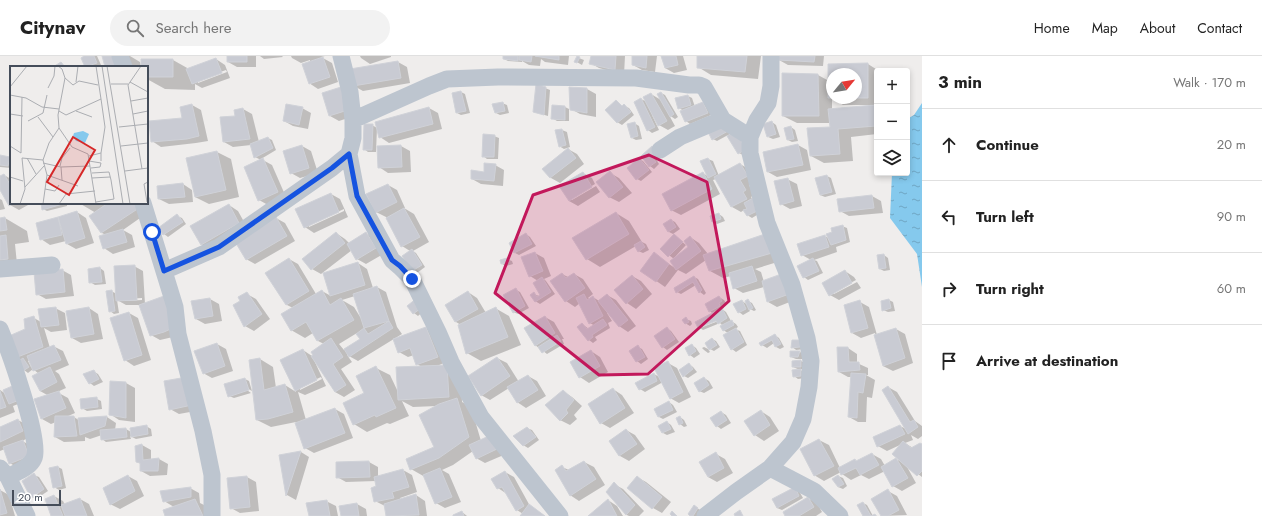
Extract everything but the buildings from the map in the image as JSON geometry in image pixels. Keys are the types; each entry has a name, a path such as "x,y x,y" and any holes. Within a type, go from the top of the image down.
{"street":[{"path":"120,56 124,66"},
{"path":"341,56 350,92 353,138 349,154 357,196 392,260 412,279 451,362 481,417 560,516"},
{"path":"705,516 770,468 793,442 803,419 809,387 812,361 805,332 792,285 767,223 750,153 750,137 757,120 768,103 771,86 771,56"},
{"path":"353,120 447,79 498,77 636,78 700,85 704,87 722,120 750,137"},
{"path":"660,150 680,137 722,120"},
{"path":"164,271 219,247 332,168 349,154"},
{"path":"143,204 175,307 178,334 203,431 212,475 212,516"},
{"path":"0,269 52,265"},
{"path":"0,329 28,412 36,450 35,457 30,465 4,473 27,516"},
{"path":"770,468 814,491 840,516"}],"highlighted area":[{"path":"649,155 707,182 729,301 648,374 599,375 495,293 533,195"}],"water":[{"path":"922,103 922,287 917,254 890,218 892,176 910,176 910,117 914,115"}],"route":[{"path":"152,232 164,271 219,247 332,168 349,154 357,196 392,260 412,279"}]}
